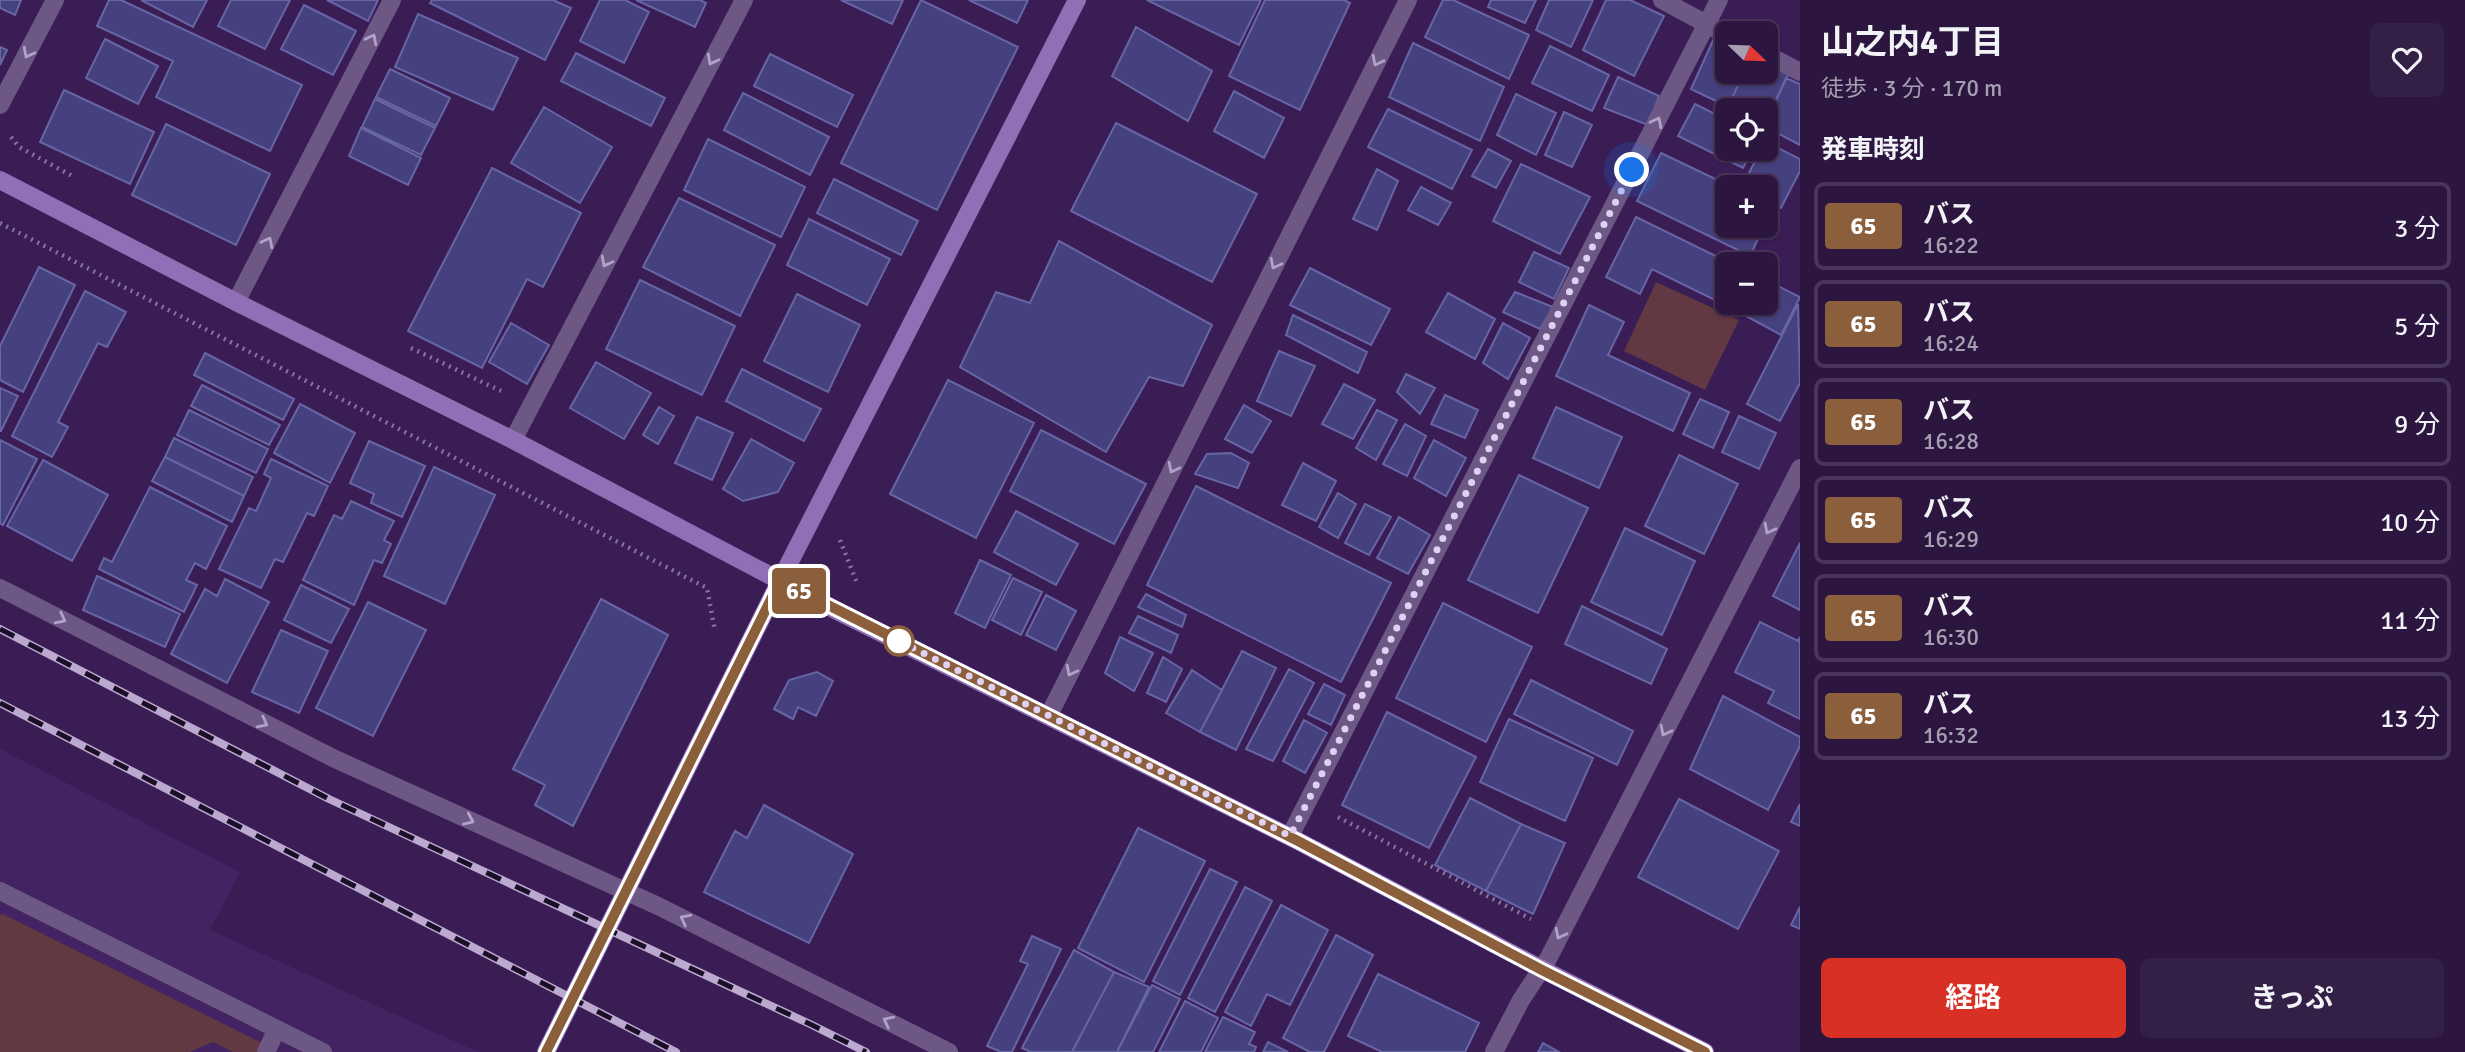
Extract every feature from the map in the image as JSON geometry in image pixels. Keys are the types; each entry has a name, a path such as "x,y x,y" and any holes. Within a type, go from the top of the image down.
{"street":[{"path":"0,105 55,0"},
{"path":"236,302 392,0"},
{"path":"513,440 744,0"},
{"path":"546,1052 780,581 1077,0"},
{"path":"1049,715 1408,0"},
{"path":"1661,0 1715,29"},
{"path":"1290,836 1719,0"},
{"path":"1778,60 1800,72"},
{"path":"0,180 236,302 513,440 780,581 1290,836 1542,970 1705,1052"},
{"path":"1494,1052 1521,1000 1542,970 1800,468"},
{"path":"0,588 333,758 625,891 949,1052"},
{"path":"0,891 323,1052"},
{"path":"266,1052 277,1029"}],"path":[{"path":"8,132 19,147 80,180"},
{"path":"0,223 707,588 717,639"},
{"path":"399,342 513,397 528,391 537,394"},
{"path":"845,529 839,542 857,583 869,589"},
{"path":"1308,802 1560,934"}],"shaded area":[{"path":"1656,282 1715,309 1715,315 1728,315 1739,320 1705,390 1624,351"},
{"path":"0,749 240,872 210,930 478,1052 0,1052"},
{"path":"3,914 262,1043 257,1052 233,1052 213,1042 190,1052 0,1052 0,915"}],"building":[{"path":"0,0 21,0 15,15 0,8"},
{"path":"109,0 121,0 302,85 270,151 156,97 173,61 97,26"},
{"path":"141,0 207,0 193,27"},
{"path":"231,0 290,0 265,49 218,26"},
{"path":"327,0 378,0 368,21"},
{"path":"432,0 553,0 571,8 545,60 430,3"},
{"path":"600,0 625,0 649,12 624,63 580,41"},
{"path":"636,0 700,0 706,3 695,27"},
{"path":"841,0 903,0 892,24"},
{"path":"921,0 1018,47 937,210 841,163"},
{"path":"969,0 1028,0 1017,23"},
{"path":"1147,0 1261,0 1239,45"},
{"path":"1265,0 1344,0 1350,3 1300,110 1229,76"},
{"path":"1443,0 1453,0 1529,35 1509,79 1425,37"},
{"path":"1491,0 1536,0 1525,23 1488,7"},
{"path":"1549,0 1593,0 1571,47 1536,30"},
{"path":"1606,0 1630,0 1664,16 1634,76 1583,50"},
{"path":"304,5 356,31 333,75 281,49"},
{"path":"418,14 518,58 493,110 395,67"},
{"path":"1136,27 1212,71 1188,121 1112,76"},
{"path":"1715,36 1715,84 1739,84 1732,98 1715,98 1715,101 1691,89"},
{"path":"105,39 158,66 138,104 86,78"},
{"path":"1413,43 1504,87 1480,141 1389,97"},
{"path":"1550,46 1609,75 1592,111 1532,83"},
{"path":"0,47 7,50 0,65"},
{"path":"576,53 665,98 651,126 561,81"},
{"path":"770,54 853,95 837,127 754,86"},
{"path":"1778,68 1789,73 1777,98 1732,98 1739,84 1778,84"},
{"path":"390,69 450,98 436,126 376,97"},
{"path":"1618,77 1659,96 1648,125 1604,108"},
{"path":"1786,78 1800,84 1800,145 1778,133 1777,98"},
{"path":"64,90 154,132 130,184 40,142"},
{"path":"1234,91 1284,118 1264,158 1214,131"},
{"path":"743,93 829,137 810,175 724,130"},
{"path":"1516,94 1556,113 1536,155 1497,135"},
{"path":"375,99 435,128 421,155 362,127"},
{"path":"1695,104 1715,114 1715,154 1678,136"},
{"path":"544,107 612,147 580,203 511,163"},
{"path":"1388,109 1472,150 1452,189 1368,147"},
{"path":"1564,112 1592,125 1572,167 1545,155"},
{"path":"1116,123 1257,194 1212,282 1071,211"},
{"path":"166,124 270,174 236,245 132,195"},
{"path":"361,128 421,158 408,185 349,156"},
{"path":"708,139 805,187 781,237 684,190"},
{"path":"1778,148 1800,159 1800,171 1781,208 1778,206 1778,175 1748,175 1755,161 1778,161"},
{"path":"1488,149 1511,161 1496,188 1472,176"},
{"path":"1661,153 1715,179 1715,238 1758,238 1752,252 1742,252 1637,201"},
{"path":"1729,161 1747,161 1743,168"},
{"path":"1521,164 1590,197 1560,254 1493,221"},
{"path":"492,168 581,213 543,287 527,279 482,368 408,331"},
{"path":"1377,169 1398,181 1377,230 1353,219"},
{"path":"834,179 918,221 901,255 817,213"},
{"path":"1421,187 1451,203 1438,225 1408,210"},
{"path":"679,198 775,245 740,316 643,267"},
{"path":"1636,217 1715,256 1715,300 1652,269 1640,294 1606,277"},
{"path":"809,219 890,259 867,305 787,265"},
{"path":"1059,241 1212,325 1183,386 1149,377 1106,452 960,367 996,292 1030,303"},
{"path":"1534,252 1569,268 1554,299 1519,282"},
{"path":"39,267 75,285 23,392 0,380 0,346"},
{"path":"1310,268 1390,309 1371,345 1290,305"},
{"path":"640,280 735,326 702,395 606,349"},
{"path":"1778,286 1800,297 1781,335 1744,315 1778,315"},
{"path":"85,291 126,312 107,347 98,343 58,422 68,427 52,457 12,436"},
{"path":"1515,292 1553,307 1540,329 1503,312"},
{"path":"1448,293 1495,319 1475,359 1426,332"},
{"path":"797,294 860,325 828,392 764,361"},
{"path":"1798,304 1800,383 1780,421 1747,404"},
{"path":"1589,305 1624,322 1608,355 1690,393 1673,431 1556,376"},
{"path":"1293,315 1367,352 1358,373 1286,335"},
{"path":"511,323 549,345 527,384 489,362"},
{"path":"1503,323 1530,338 1508,379 1483,363"},
{"path":"1279,351 1315,366 1291,416 1257,401"},
{"path":"205,353 294,399 283,420 194,375"},
{"path":"596,362 651,393 624,439 570,408"},
{"path":"742,369 821,409 804,441 726,401"},
{"path":"1406,374 1435,388 1420,414 1397,392"},
{"path":"948,380 1034,423 976,538 890,494"},
{"path":"1344,384 1375,400 1353,439 1322,424"},
{"path":"202,385 280,425 269,445 191,406"},
{"path":"0,388 18,396 1,431 0,431"},
{"path":"1445,395 1478,410 1465,438 1431,424"},
{"path":"1700,399 1729,412 1713,448 1683,434"},
{"path":"300,404 355,433 330,483 274,453"},
{"path":"1244,405 1271,421 1252,453 1225,439"},
{"path":"659,407 674,416 658,444 643,435"},
{"path":"1556,407 1622,437 1599,488 1533,458"},
{"path":"189,410 268,449 256,473 177,435"},
{"path":"1377,410 1397,420 1376,460 1356,448"},
{"path":"1739,416 1776,433 1759,469 1722,452"},
{"path":"697,417 733,433 712,480 675,463"},
{"path":"1405,424 1426,436 1407,476 1383,464"},
{"path":"1041,430 1146,484 1114,544 1010,491"},
{"path":"174,438 253,477 244,496 165,457"},
{"path":"751,439 794,463 778,492 743,501 723,489"},
{"path":"0,440 37,459 3,525 0,523"},
{"path":"1434,440 1466,458 1446,496 1414,478"},
{"path":"369,441 425,466 402,517 371,503 374,494 350,483"},
{"path":"1231,453 1249,463 1238,488 1195,474 1207,454"},
{"path":"1679,455 1738,484 1704,554 1645,526"},
{"path":"165,457 244,496 232,522 152,481"},
{"path":"271,459 328,486 314,516 307,513 283,562 275,559 261,588 219,569 249,508 256,511 271,478 264,474"},
{"path":"43,460 108,495 72,561 7,526"},
{"path":"1303,463 1336,481 1316,521 1282,505"},
{"path":"434,467 495,495 445,604 384,576"},
{"path":"1519,475 1588,508 1538,613 1468,580"},
{"path":"1196,486 1391,583 1341,682 1147,585"},
{"path":"150,487 227,526 206,569 195,563 186,580 197,585 184,612 99,569 104,558 112,562"},
{"path":"1338,493 1356,504 1338,538 1319,527"},
{"path":"351,501 394,521 384,540 391,544 382,563 374,560 354,605 303,580 334,515 342,519"},
{"path":"1365,504 1391,517 1369,555 1345,543"},
{"path":"1016,511 1078,544 1056,585 994,552"},
{"path":"1399,517 1430,535 1408,574 1377,558"},
{"path":"1625,528 1695,561 1662,635 1591,602"},
{"path":"1800,543 1800,610 1773,596"},
{"path":"980,560 1011,575 985,628 955,613"},
{"path":"97,576 180,614 165,647 83,610"},
{"path":"1013,578 1042,592 1021,635 992,620"},
{"path":"225,579 269,602 227,683 171,654 205,589 217,596"},
{"path":"301,585 349,609 331,643 284,620"},
{"path":"1146,594 1186,615 1182,627 1138,607"},
{"path":"1046,595 1076,611 1056,650 1026,635"},
{"path":"601,599 668,635 573,826 535,805 545,785 513,769"},
{"path":"368,602 426,630 373,736 316,708"},
{"path":"1443,603 1532,647 1486,742 1396,698"},
{"path":"1582,606 1667,649 1651,684 1565,644"},
{"path":"1138,616 1178,635 1171,653 1129,633"},
{"path":"1760,622 1798,641 1800,637 1800,719 1768,703 1774,691 1735,672"},
{"path":"281,630 328,651 299,713 252,692"},
{"path":"1120,637 1153,653 1134,691 1105,673"},
{"path":"1242,651 1276,668 1236,750 1200,732"},
{"path":"1163,657 1182,669 1166,702 1147,693"},
{"path":"1289,669 1314,683 1273,761 1246,749"},
{"path":"1192,670 1222,690 1200,732 1166,713"},
{"path":"817,672 833,681 816,716 798,707 793,719 774,709 789,680"},
{"path":"1531,680 1633,731 1617,765 1514,714"},
{"path":"1324,684 1345,695 1331,725 1308,714"},
{"path":"1723,696 1800,737 1800,746 1768,810 1690,769"},
{"path":"1387,712 1476,757 1429,848 1342,805"},
{"path":"1509,719 1593,758 1565,821 1480,782"},
{"path":"1304,720 1327,733 1305,773 1283,761"},
{"path":"1470,798 1521,824 1486,891 1435,865"},
{"path":"1679,799 1779,851 1738,929 1638,877"},
{"path":"1800,804 1800,826 1791,822"},
{"path":"764,805 853,854 809,943 704,892 735,831 747,838"},
{"path":"1521,824 1565,843 1533,914 1486,891"},
{"path":"1138,828 1205,861 1144,982 1078,948"},
{"path":"1210,869 1237,882 1180,995 1153,981"},
{"path":"1245,887 1272,901 1215,1012 1188,998"},
{"path":"1281,905 1328,930 1290,1005 1267,994 1251,1026 1225,1012"},
{"path":"1800,907 1800,929 1791,925"},
{"path":"1336,935 1373,955 1324,1052 1310,1052 1283,1038"},
{"path":"1032,936 1061,949 1012,1052 1001,1052 987,1046 1028,964 1020,961"},
{"path":"1074,950 1114,972 1072,1052 1031,1052 1022,1048"},
{"path":"1114,972 1149,987 1117,1052 1072,1052"},
{"path":"1378,974 1479,1023 1465,1052 1382,1052 1348,1036"},
{"path":"1152,985 1180,999 1153,1052 1117,1052"},
{"path":"1185,1001 1218,1018 1201,1052 1159,1052"},
{"path":"1223,1017 1255,1032 1249,1044 1256,1047 1254,1052 1205,1052"},
{"path":"1268,1042 1288,1052 1263,1052"},
{"path":"1543,1043 1559,1052 1538,1052"}],"railway":[{"path":"0,629 329,799 866,1052"},
{"path":"0,703 676,1052"}],"bus line":[{"name":"65","path":"546,1052 780,581 1298,841 1542,970 1705,1052"}],"route":[{"path":"899,641 889,636 1290,836 1632,170"}]}
